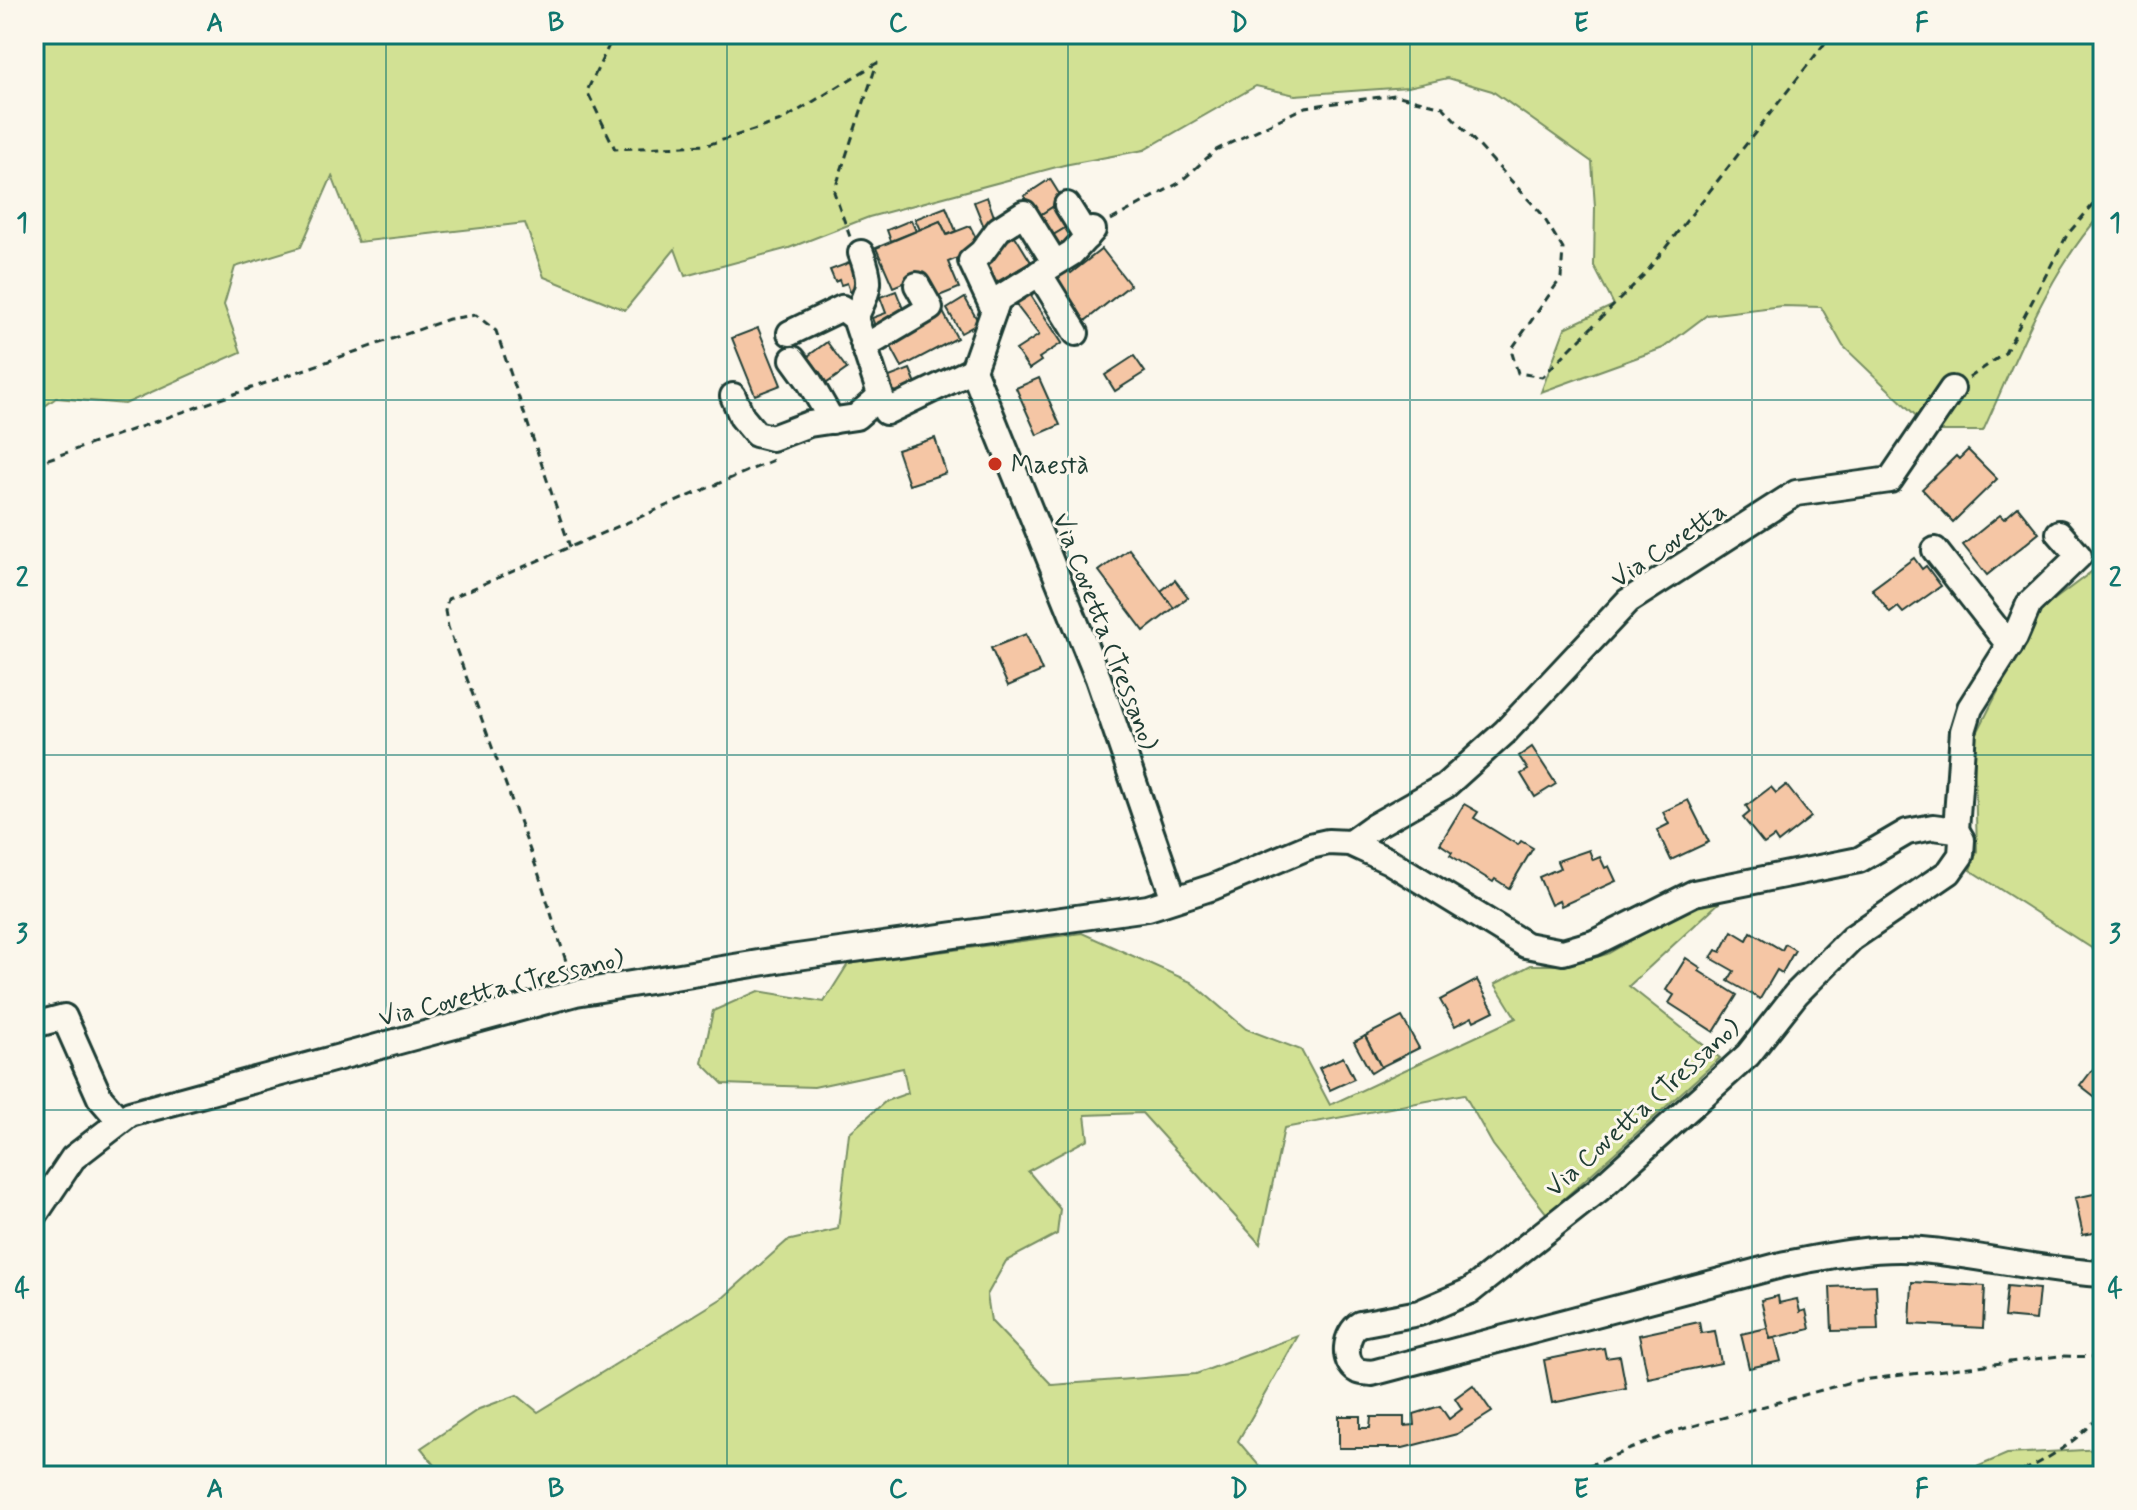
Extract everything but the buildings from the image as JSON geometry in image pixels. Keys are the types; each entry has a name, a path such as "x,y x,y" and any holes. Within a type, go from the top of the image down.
{"street":[{"path":"790,333 842,308 855,318 886,412 973,370 998,299 1072,253 1090,234 1067,205"},
{"path":"994,310 971,261 999,229 1024,213 1076,333"},
{"path":"855,318 870,277 856,245"},
{"path":"864,347 930,308 917,285"},
{"path":"793,359 832,421"},
{"name":"Via Covetta (Tressano)","path":"973,370 1098,678 1174,899"},
{"name":"Via Covetta","path":"1350,843 1445,786 1505,732 1628,601 1796,493 1890,480 1952,389"},
{"path":"733,396 742,417 756,434 772,438 809,424 856,417 879,397"},
{"path":"1956,830 1963,731 1970,708 2012,641 2029,604 2079,556 2059,533"},
{"path":"1935,550 2012,641"},
{"name":"Via Covetta (Tressano)","path":"34,1216 73,1158 130,1114 576,993 790,958 1148,908 1213,887 1310,846 1328,842 1350,843 1389,861 1526,945 1563,952 1594,943 1694,893 1859,860 1907,832 1933,827 1956,830 1962,840 1961,855 1949,872 1852,938 1796,994 1748,1055 1610,1179 1470,1291 1419,1313 1360,1324 1353,1328 1347,1344 1349,1356 1357,1371 1372,1373 1781,1265 1869,1251 1920,1250 2057,1272 2103,1274"},
{"path":"34,1025 64,1017 100,1098 120,1121"}],"path":[{"path":"619,34 612,39 587,91 615,149 707,145 781,121 877,63 834,192 856,245"},
{"path":"1090,234 1179,183 1216,150 1305,107 1395,95 1443,107 1541,213 1563,249 1561,278 1511,350 1518,373 1542,377 1645,274 1832,34"},
{"path":"1952,389 2005,353 2067,235 2103,193"},
{"path":"34,464 449,319 476,315 496,331 570,547"},
{"path":"576,993 539,875 448,627 445,611 448,599 785,455"},
{"path":"1562,1476 1679,1430 1854,1381 2059,1356 2103,1357"},
{"path":"2010,1476 2036,1466 2103,1413"}],"green space":[{"path":"34,34 2103,34 2103,212 2083,236 2049,289 1983,431 1932,431 1843,346 1821,307 1782,306 1707,315 1663,348 1541,392 1565,328 1614,305 1594,266 1592,162 1492,91 1448,78 1408,87 1295,95 1256,86 1144,150 1064,165 869,217 789,248 685,276 675,249 625,310 544,277 525,223 358,242 332,176 301,247 235,267 224,305 241,352 125,404 56,398 34,414"},
{"path":"2103,563 2103,959 2096,951 1970,870 1977,851 1974,739 2038,612"},
{"path":"1722,900 1629,986 1720,1058 1547,1214 1493,1145 1464,1094 1284,1128 1260,1244 1142,1113 1085,1115 1088,1139 1028,1171 1060,1209 1057,1234 1006,1261 987,1295 991,1321 1052,1385 1196,1374 1298,1336 1238,1441 1265,1473 1272,1476 444,1476 421,1448 479,1409 517,1395 538,1412 724,1297 787,1241 838,1229 849,1133 886,1101 908,1093 903,1068 814,1087 723,1084 702,1063 713,1011 758,991 824,1002 848,964 1082,933 1191,982 1246,1029 1301,1050 1330,1105 1516,1018 1495,984 1531,965 1567,965 1607,954 1697,903"},
{"path":"2103,1449 2103,1476 1956,1476 2007,1454"}],"place":[{"name":"Maestà","path":"995,464"}]}
